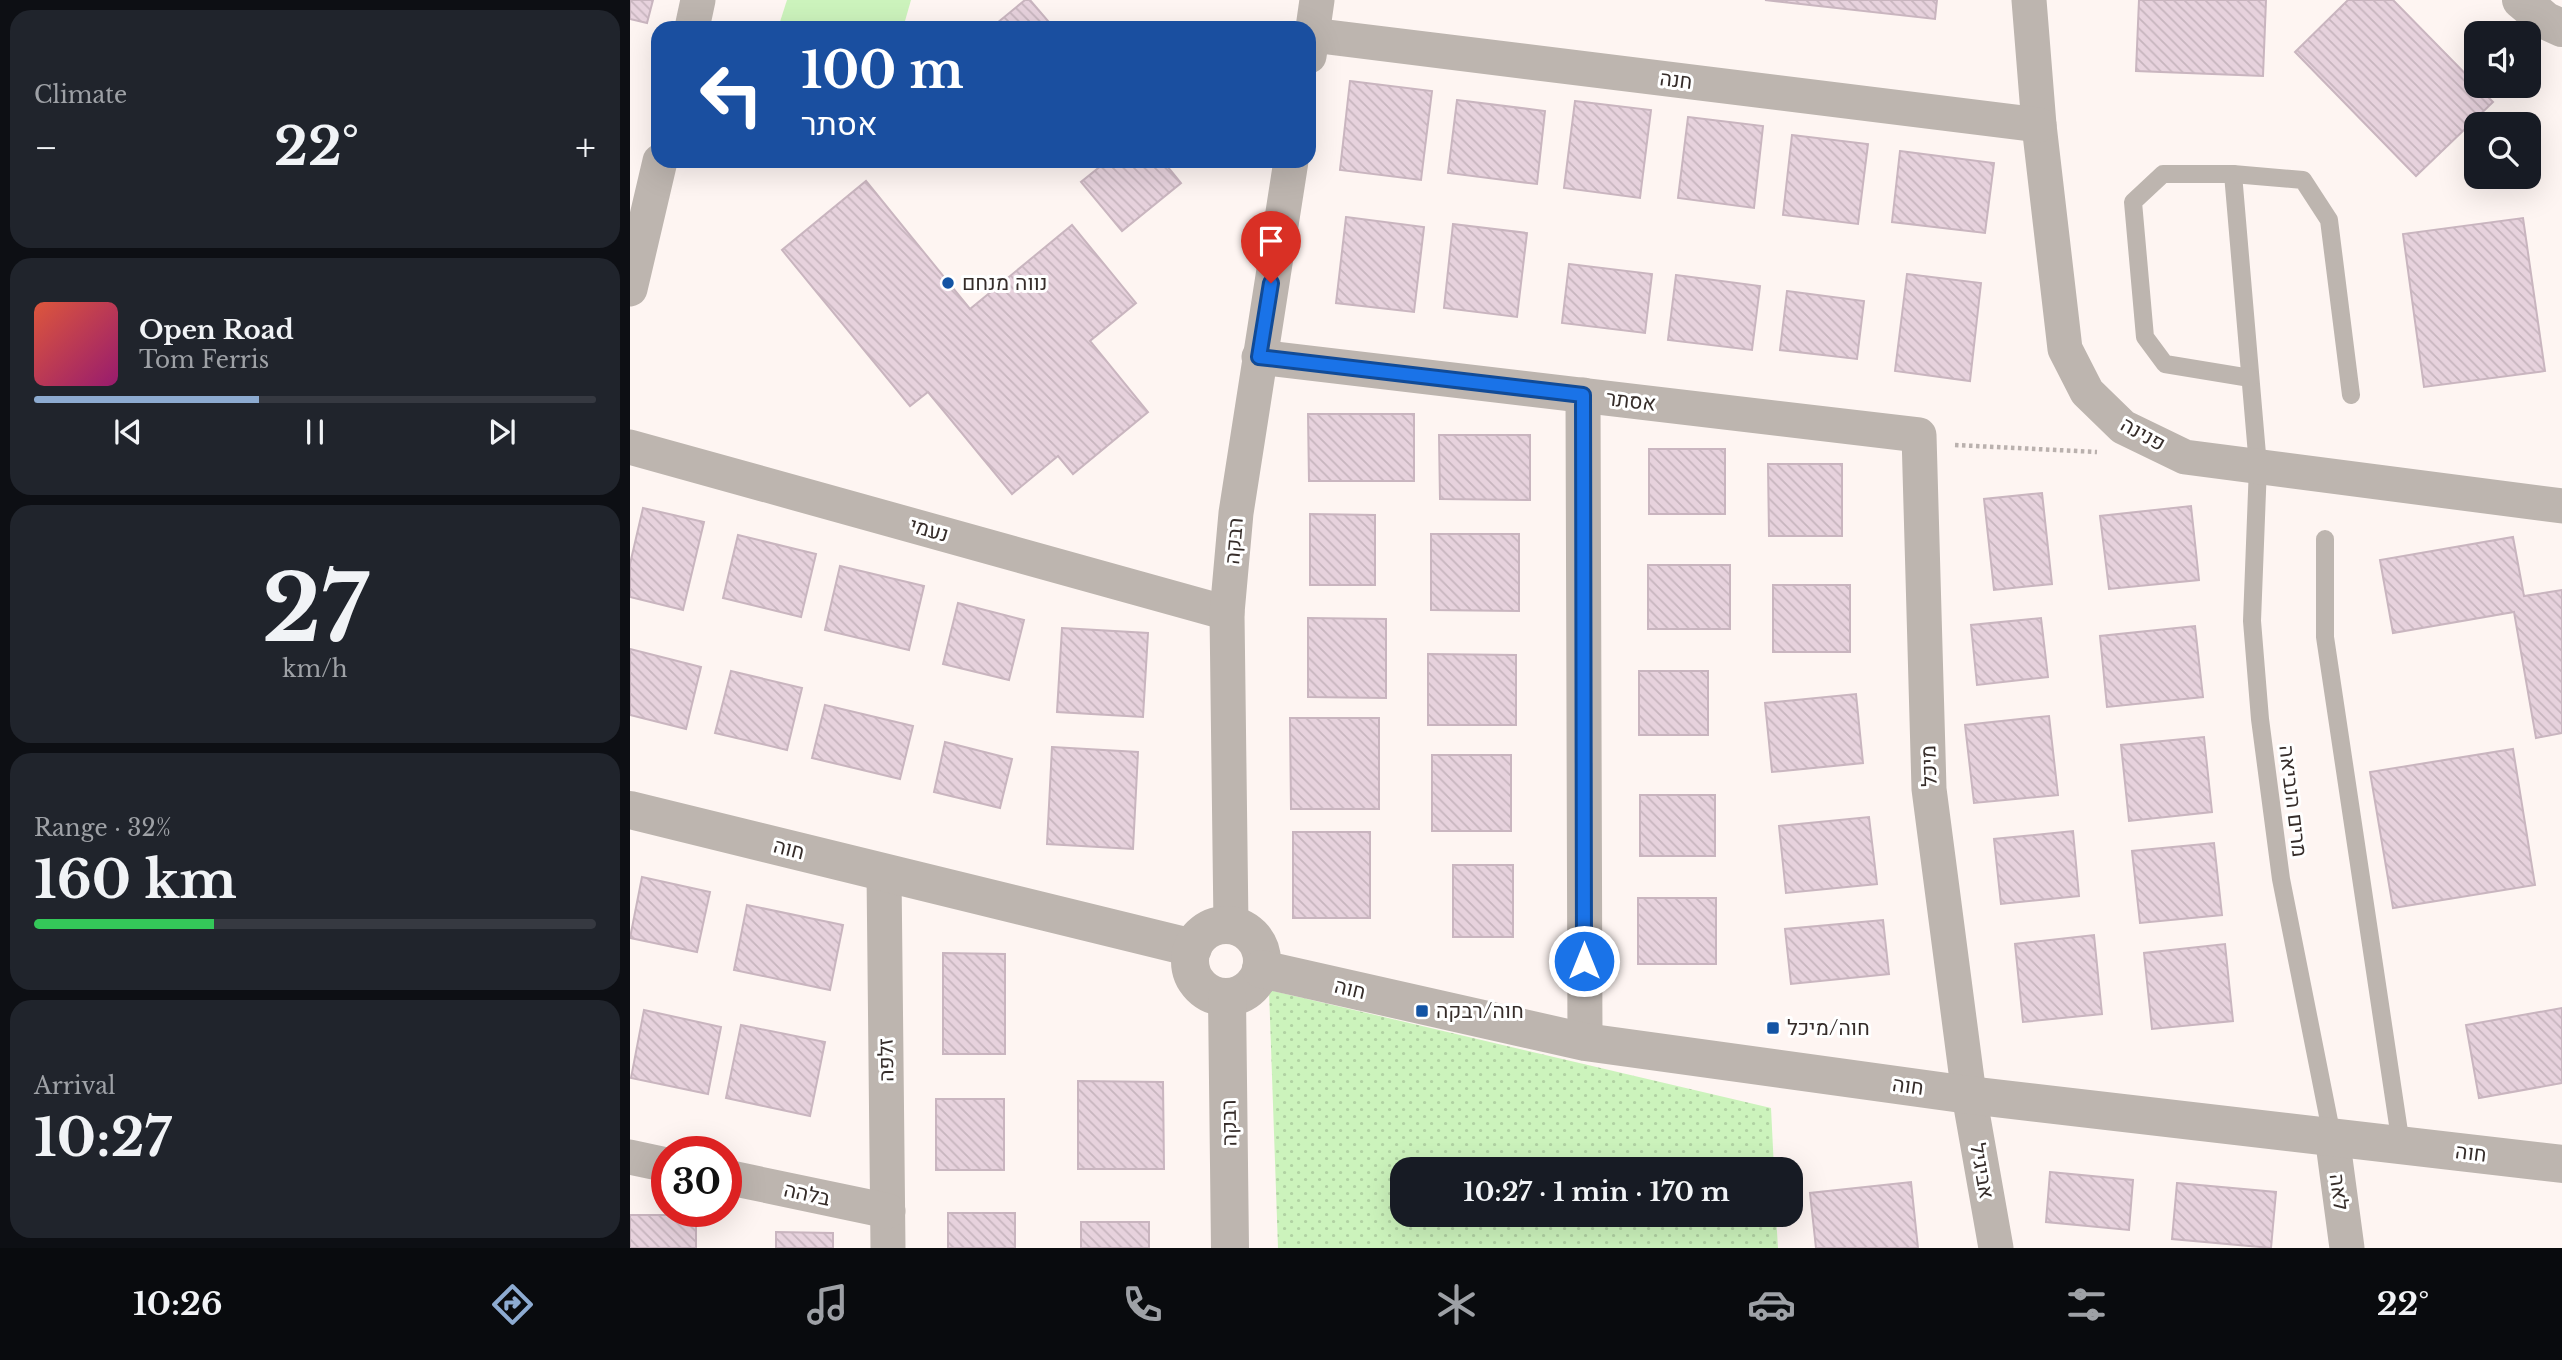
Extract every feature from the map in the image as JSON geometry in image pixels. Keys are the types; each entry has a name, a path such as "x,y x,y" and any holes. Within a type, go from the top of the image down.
{"street":[{"path":"694,21 698,0"},
{"path":"1314,21 1317,0"},
{"name":"פנינה","path":"2029,0 2039,125 2065,349 2087,392 2123,427 2185,457 2562,506"},
{"path":"2521,0 2546,21 2562,28"},
{"name":"חנה","path":"1316,47 2039,125"},
{"path":"630,289 658,168"},
{"name":"רבקה","path":"1231,926 1227,613 1236,513 1291,168"},
{"name":"אסתר","path":"1259,357 1583,395 1919,439"},
{"path":"1583,395 1585,1042"},
{"name":"מיכל","path":"1919,439 1929,789 1969,1095"},
{"name":"נעמי","path":"630,447 1227,613"},
{"name":"חוה","path":"630,810 1193,948"},
{"name":"זלפה","path":"884,872 888,1248"},
{"path":"1231,926 1249,933 1255,941 1262,960 1261,969 1253,985 1245,992 1227,997 1213,995 1201,988 1193,976 1190,962 1193,948 1197,940 1212,928 1231,926"},
{"name":"חוה","path":"1261,969 1585,1042 1969,1095 2562,1164"},
{"name":"רבקה","path":"1227,997 1230,1248"},
{"name":"אביגיל","path":"1969,1095 1996,1248"},
{"name":"לאה","path":"2332,1136 2347,1248"},
{"path":"630,1157 651,1162"},
{"name":"בלהה","path":"742,1180 888,1210"}],"lane":[{"path":"2250,378 2165,364 2145,337 2133,202 2163,174 2233,174 2303,180 2329,219 2351,396"},
{"name":"מרים הנביאה","path":"2233,174 2258,466 2252,621 2260,719 2280,879 2332,1136"},
{"path":"2325,539 2325,637 2401,1145"}],"path":[{"path":"1919,439 2101,453"}],"green space":[{"path":"787,0 911,0 905,21 780,21"},
{"path":"1269,990 1771,1108 1773,1157 1390,1157 1390,1227 1777,1227 1778,1248 1278,1248"}],"building":[{"path":"630,0 653,0 647,23 630,19"},
{"path":"1025,0 1030,0 1048,21 1000,21"},
{"path":"1765,0 1937,0 1935,19"},
{"path":"2139,0 2266,0 2263,76 2136,71"},
{"path":"2348,0 2393,0 2464,72 2464,98 2489,98 2493,102 2483,112 2464,112 2464,130 2416,176 2295,52"},
{"path":"1350,81 1432,91 1421,180 1340,170"},
{"path":"1457,100 1545,111 1537,184 1448,173"},
{"path":"1575,101 1651,110 1640,198 1564,188"},
{"path":"1688,117 1763,126 1754,208 1678,198"},
{"path":"1792,135 1868,144 1858,224 1783,215"},
{"path":"1900,151 1994,163 1985,233 1892,222"},
{"path":"1098,168 1169,168 1181,183 1122,231 1081,182"},
{"path":"866,181 970,309 1072,225 1136,303 1090,341 1148,412 1073,474 1058,456 1012,494 928,392 910,406 782,250"},
{"path":"1346,217 1424,227 1414,312 1336,303"},
{"path":"2523,218 2545,371 2424,387 2403,234"},
{"path":"1453,224 1527,233 1517,317 1444,308"},
{"path":"1569,264 1652,274 1645,333 1562,323"},
{"path":"1907,274 1981,283 1970,381 1895,371"},
{"path":"1676,275 1760,286 1752,350 1668,340"},
{"path":"1787,291 1864,301 1857,359 1780,350"},
{"path":"1308,414 1414,414 1414,481 1309,481"},
{"path":"1439,435 1530,435 1530,500 1440,499"},
{"path":"1649,449 1725,449 1725,514 1649,514"},
{"path":"1768,464 1842,464 1842,536 1769,536"},
{"path":"2042,493 2052,584 1994,590 1984,499"},
{"path":"2191,506 2199,580 2109,589 2100,516"},
{"path":"643,508 704,522 683,610 630,597 630,564"},
{"path":"1310,514 1375,515 1375,585 1310,585"},
{"path":"1431,534 1519,534 1519,611 1431,610"},
{"path":"738,535 816,554 801,617 723,598"},
{"path":"2513,537 2524,596 2562,590 2562,733 2536,738 2514,612 2393,633 2380,560"},
{"path":"1648,565 1730,565 1730,629 1648,629"},
{"path":"840,566 924,586 909,650 825,630"},
{"path":"1773,585 1850,585 1850,652 1773,652"},
{"path":"958,603 1024,620 1009,680 943,664"},
{"path":"1308,618 1386,619 1386,698 1308,697"},
{"path":"2041,618 2048,677 1977,685 1971,625"},
{"path":"2195,626 2203,697 2107,707 2100,636"},
{"path":"1062,628 1148,633 1143,717 1057,712"},
{"path":"630,649 701,667 686,729 630,715"},
{"path":"1428,654 1516,655 1516,725 1428,725"},
{"path":"731,671 802,688 787,750 715,733"},
{"path":"1639,671 1708,671 1708,735 1639,735"},
{"path":"1856,694 1863,763 1772,772 1765,703"},
{"path":"825,705 913,726 900,779 812,758"},
{"path":"2049,716 2058,795 1974,803 1965,725"},
{"path":"1290,718 1379,718 1379,809 1291,809"},
{"path":"2204,737 2212,812 2129,821 2121,745"},
{"path":"945,742 1012,759 1000,808 934,792"},
{"path":"1052,747 1138,752 1133,849 1047,844"},
{"path":"2513,749 2535,885 2393,908 2370,772"},
{"path":"1432,755 1511,755 1511,831 1432,831"},
{"path":"1640,795 1715,795 1715,856 1640,856"},
{"path":"1869,817 1877,884 1786,893 1779,826"},
{"path":"2073,831 2079,896 2001,904 1994,839"},
{"path":"1293,832 1370,832 1370,918 1293,918"},
{"path":"2214,843 2222,915 2140,923 2132,851"},
{"path":"1453,865 1513,865 1513,937 1453,937"},
{"path":"642,877 710,892 697,952 630,938"},
{"path":"1638,898 1716,898 1716,964 1638,964"},
{"path":"747,905 843,925 830,990 734,970"},
{"path":"1883,920 1889,974 1791,984 1785,929"},
{"path":"2094,935 2102,1014 2023,1022 2015,944"},
{"path":"2225,944 2233,1021 2152,1029 2144,953"},
{"path":"943,953 1005,954 1005,1054 943,1054"},
{"path":"2562,1008 2562,1083 2479,1098 2466,1025"},
{"path":"644,1010 721,1027 708,1094 631,1078"},
{"path":"741,1025 825,1042 810,1116 726,1098"},
{"path":"1078,1081 1163,1082 1164,1169 1078,1169"},
{"path":"936,1099 1004,1099 1004,1170 936,1170"},
{"path":"2050,1172 2133,1180 2129,1230 2046,1222"},
{"path":"1911,1182 1918,1248 1816,1248 1810,1193"},
{"path":"2177,1183 2276,1192 2271,1248 2172,1239"},
{"path":"948,1213 1015,1213 1015,1248 948,1248"},
{"path":"630,1215 651,1215 651,1227 696,1227 696,1248 630,1248"},
{"path":"1081,1222 1149,1222 1149,1248 1081,1248"},
{"path":"776,1232 833,1233 833,1248 776,1248"}],"place":[{"name":"נווה מנחם","path":"948,283"},
{"name":"חוה/רבקה","path":"1422,1011"},
{"name":"חוה/מיכל","path":"1773,1028"}],"route":[{"path":"1271,283 1259,357 1583,395 1584,961"}]}
